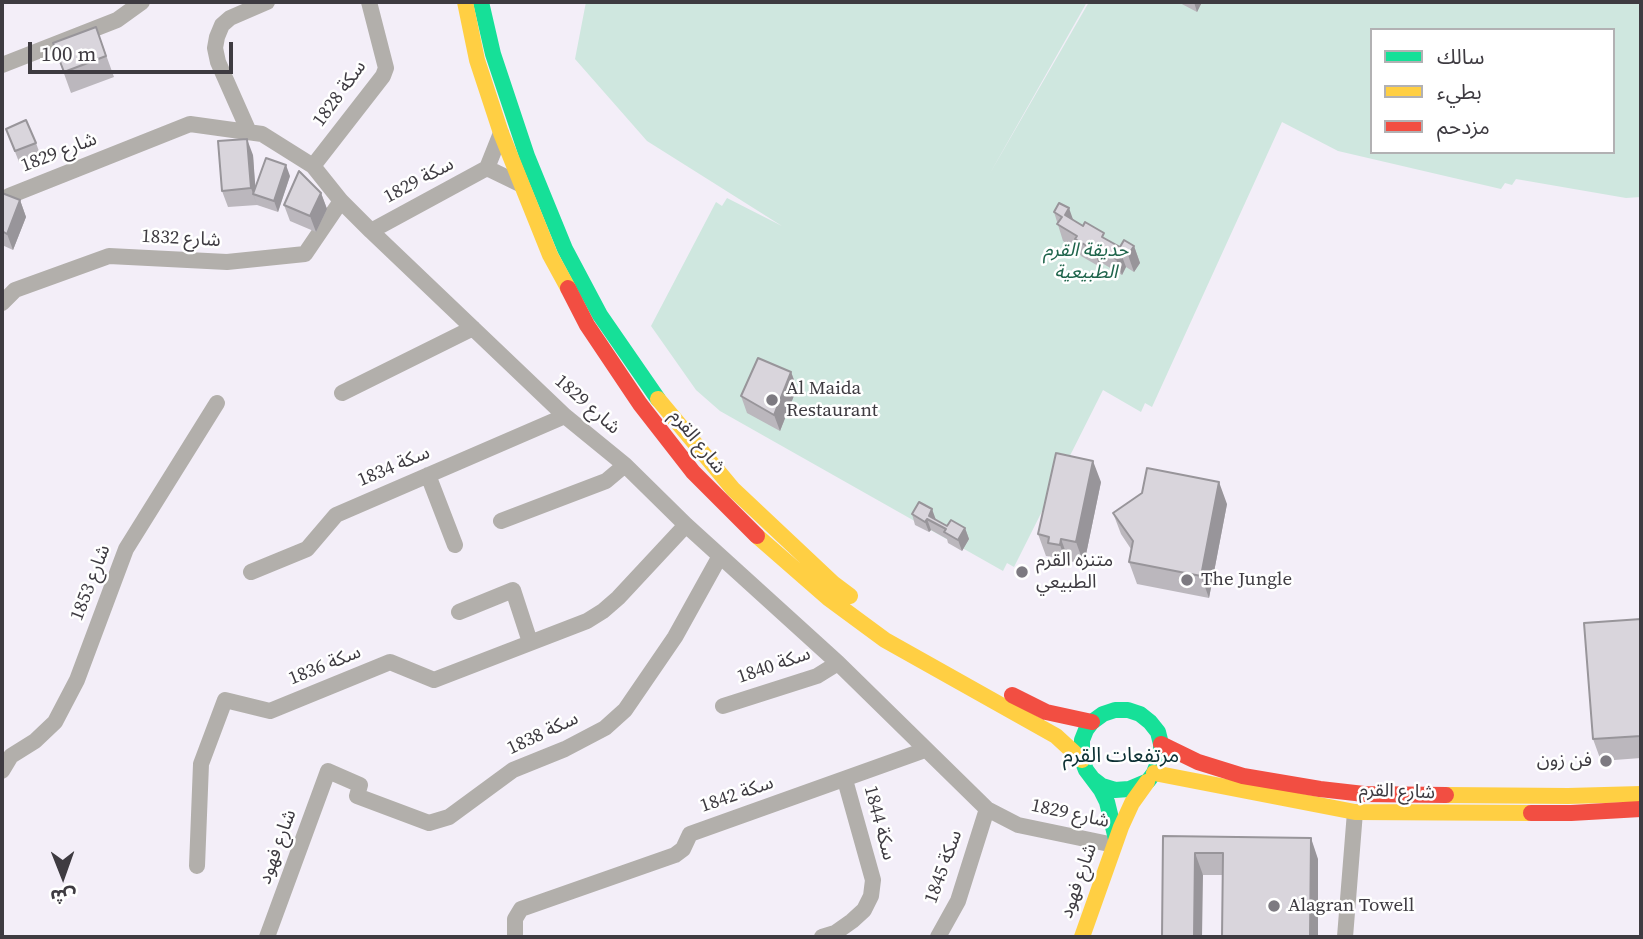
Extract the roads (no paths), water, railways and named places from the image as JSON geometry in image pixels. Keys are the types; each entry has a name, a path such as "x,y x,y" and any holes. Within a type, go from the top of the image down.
{"main road":[{"name":"شارع القرم","path":"465,2 477,60 501,133 550,255 587,325 640,404 694,472 749,529 828,598 885,640 1056,736 1082,760"},
{"name":"شارع القرم","path":"481,2 493,54 527,156 565,249 600,316 652,392 705,457 760,516 834,584 901,635 947,662 1046,712 1092,722"},
{"path":"1115,710 1140,714 1158,732 1161,744 1159,764 1151,777 1129,789 1115,790 1102,786 1086,770 1082,760 1082,740 1086,730 1102,714 1115,710"},
{"name":"شارع القرم","path":"1161,744 1198,762 1243,776 1364,794 1641,794"},
{"name":"شارع القرم","path":"1151,777 1355,812 1570,813 1641,808"},
{"name":"شارع فهود","path":"1082,937 1126,815 1151,777"},
{"name":"شارع فهود","path":"1093,779 1111,814 1115,842"}],"street":[{"path":"2,65 117,20 142,2"},
{"path":"249,132 218,62 215,48 222,25 230,18 267,2"},
{"name":"سكة 1828","path":"313,166 383,76 386,68 369,2"},
{"name":"1829 شارع","path":"2,201 190,124 262,134 313,166 341,201 472,328 565,416 625,465 686,525 838,663 987,809 1017,825 1115,842"},
{"path":"501,133 487,169 520,184"},
{"name":"سكة 1829","path":"371,231 487,169"},
{"name":"1832 شارع","path":"2,303 15,290 109,256 228,262 305,254 341,201"},
{"path":"342,393 472,328"},
{"name":"شارع 1853","path":"2,771 11,756 34,741 55,722 78,680 126,549 217,403"},
{"name":"سكة 1834","path":"251,572 307,549 336,515 565,416"},
{"path":"501,521 606,481 625,465"},
{"path":"428,475 455,545"},
{"name":"سكة 1836","path":"197,866 201,764 225,700 270,711 390,662 434,680 587,621 603,611 686,525"},
{"name":"1838 سكة","path":"328,771 360,785 357,796 429,823 449,817 513,769 565,749 605,728 625,710 676,638 720,556"},
{"path":"459,612 513,590 530,642"},
{"name":"سكة 1840","path":"723,706 817,676 838,663"},
{"name":"سكة 1842","path":"515,937 515,919 521,909 675,855 683,849 690,834 925,750"},
{"name":"شارع فهود","path":"267,937 328,771"},
{"name":"سكة 1844","path":"822,937 835,933 864,910 871,896 873,880 845,780"},
{"name":"1845 سكة","path":"939,937 958,901 987,809"},
{"path":"1345,937 1355,812"}],"place":[{"name":"Al Maida Restaurant","path":"772,400"},
{"name":"متنزه القرم الطبيعي","path":"1022,572"},
{"name":"The Jungle","path":"1187,580"},
{"name":"فن زون","path":"1606,761"},
{"name":"Alagran Towell","path":"1274,906"}],"district":[{"name":"مرتفعات القرم","path":"1121,757"}],"park label":[{"name":"حديقة القرم الطبيعية","path":"1086,262"}]}
